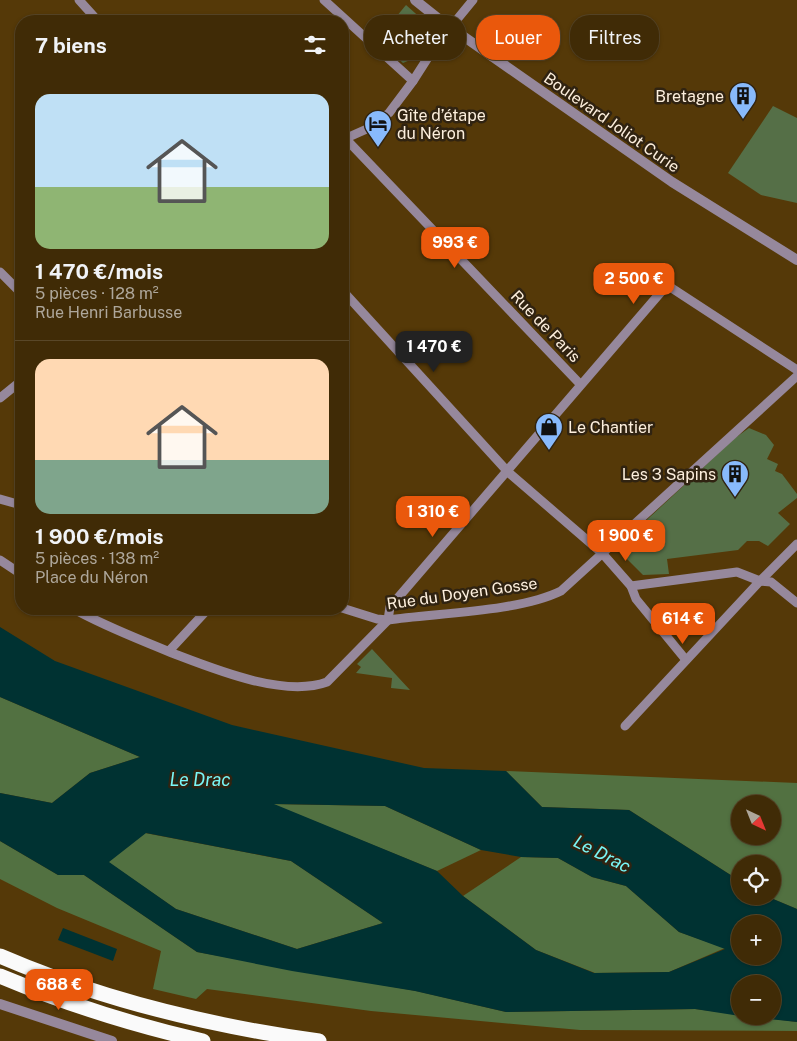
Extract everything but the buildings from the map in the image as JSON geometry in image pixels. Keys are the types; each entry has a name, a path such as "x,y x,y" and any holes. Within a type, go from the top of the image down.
{"highway":[{"path":"0,956 76,985 167,1013 237,1028 319,1041"},
{"path":"0,976 74,1005 135,1025 203,1041"}],"street":[{"path":"79,0 93,15"},
{"path":"324,0 340,15"},
{"name":"Boulevard Joliot Curie","path":"415,0 435,15"},
{"path":"462,15 473,0"},
{"path":"349,23 413,81"},
{"name":"Boulevard Joliot Curie","path":"466,38 672,182 797,260"},
{"path":"349,136 380,121 413,81 426,60"},
{"name":"Rue de Paris","path":"349,144 580,384"},
{"path":"0,272 15,287"},
{"path":"86,615 131,637 227,675 300,687 316,686 327,682 388,620 390,606 508,472 580,384 667,286 797,370"},
{"path":"349,298 508,472 602,553 632,586 636,599 686,660"},
{"name":"Rue du Doyen Gosse","path":"349,610 377,619 388,620 465,611 548,597 561,590 797,376"},
{"path":"0,398 15,385"},
{"path":"0,499 15,503"},
{"path":"626,726 760,581 797,544"},
{"path":"0,560 15,570"},
{"path":"632,586 736,572 760,581 771,582 797,603"},
{"path":"169,652 203,615"},
{"path":"0,1004 112,1041"}],"green space":[{"path":"406,5 417,15 398,15"},
{"path":"400,60 410,60 403,63"},
{"path":"773,106 797,118 797,203 761,195 728,173"},
{"path":"749,428 766,435 774,445 767,459 778,464 775,471 782,474 797,494 797,498 778,513 790,524 768,546 759,541 747,541 738,550 667,559 669,574 643,575 622,554 623,542 735,438"},
{"path":"372,649 410,690 391,688 392,678 356,673 361,667 357,664"},
{"path":"0,697 140,757 90,773 52,803 0,793"},
{"path":"506,771 797,783 797,909 781,902 781,855 731,855 731,875 629,810 542,807"},
{"path":"272,804 385,806 481,850 437,871"},
{"path":"145,833 291,861 383,923 297,949 176,909 108,862"},
{"path":"0,841 58,875 84,875 197,952 416,991 506,1012 695,1009 731,1014 731,1025 781,1025 781,1020 797,1022 797,1031 580,1030 371,1011 207,989 196,999 153,989 161,951 57,908 0,879"},
{"path":"521,857 558,858 592,877 626,886 679,932 725,948 669,972 595,973 536,950 463,896"}],"water":[{"name":"Le Drac","path":"0,627 55,661 232,725 424,768 506,771 542,807 629,810 731,875 731,905 781,905 781,902 797,909 797,1022 781,1020 781,975 731,975 731,1015 695,1009 506,1012 415,991 292,971 197,952 84,875 58,875 0,841 0,793 52,803 90,773 140,757 0,697","holes":["274,804 385,806 481,850 521,857 558,858 592,877 626,886 679,932 725,949 669,972 594,973 536,950 463,896 437,871","146,833 291,861 383,923 297,949 176,909 109,862"]},
{"path":"63,928 117,949 113,961 58,940"}],"place":[{"name":"Bretagne","path":"743,120"},
{"name":"Gîte d’étape du Néron","path":"378,148"},
{"name":"Le Chantier","path":"549,451"},
{"name":"Les 3 Sapins","path":"735,498"}]}
